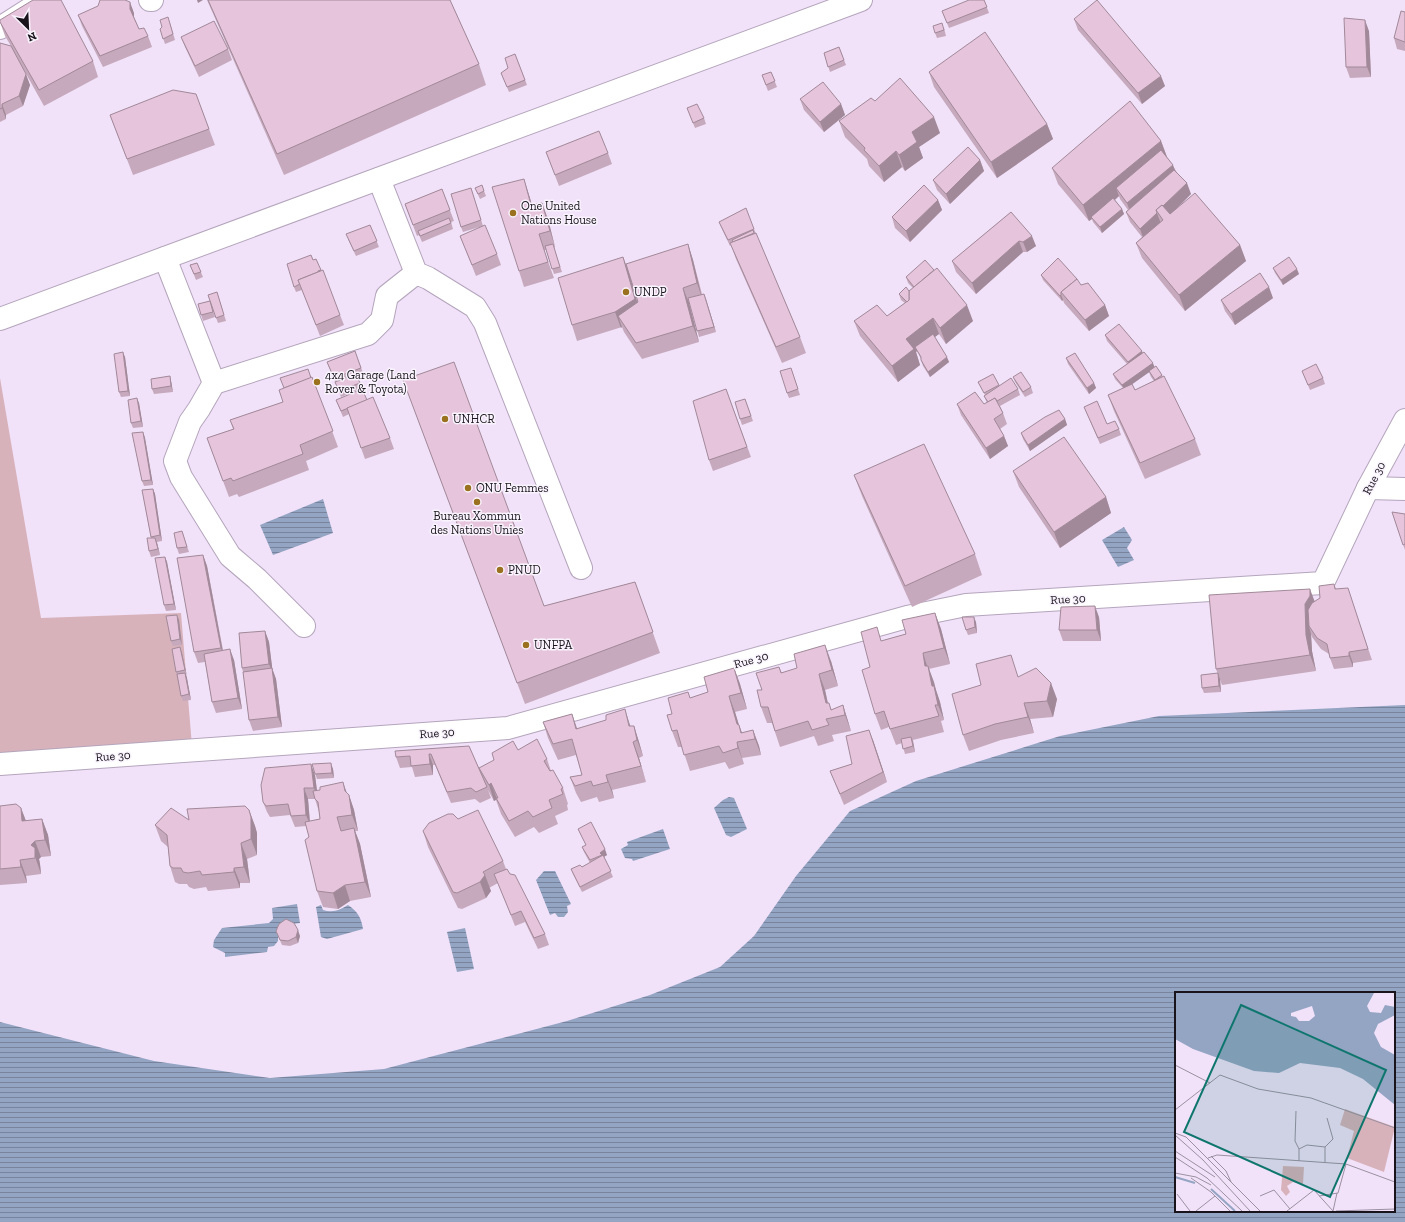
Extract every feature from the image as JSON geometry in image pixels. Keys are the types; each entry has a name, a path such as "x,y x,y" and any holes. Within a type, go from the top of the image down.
{"street":[{"path":"0,28 44,0"},
{"path":"0,319 861,0"},
{"path":"379,179 416,273 428,278 475,307 485,323 581,568"},
{"path":"165,258 214,383"},
{"path":"304,626 257,579 230,556 181,477 175,461 190,422 214,383 368,334 382,320 387,296 416,273"},
{"name":"Rue 30","path":"0,764 508,728 907,617 966,605 1323,583 1368,488 1405,420"},
{"path":"1368,488 1405,489"}],"shaded area":[{"path":"0,378 41,618 181,613 193,758 0,773"}],"water":[{"path":"323,499 333,533 273,555 260,525"},
{"path":"1124,527 1132,540 1127,548 1134,560 1118,567 1102,540"},
{"path":"1405,705 1405,1222 0,1222 0,1022 154,1061 270,1078 384,1069 567,1021 650,995 720,967 754,936 796,876 850,811 916,781 1060,736 1159,716"},
{"path":"729,797 734,798 747,829 731,837 726,835 714,808"},
{"path":"663,829 670,849 633,861 632,859 625,858 621,849 628,845 627,842"},
{"path":"544,871 555,871 571,904 567,906 568,912 564,917 558,917 555,913 550,915 536,880"},
{"path":"297,904 300,923 284,925 278,931 278,941 274,946 268,947 267,952 225,957 225,953 213,947 214,940 222,928 269,923 273,919 272,908"},
{"path":"321,905 323,910 333,911 339,910 348,905 358,915 363,929 327,939 321,937 316,907"},
{"path":"465,928 474,969 457,972 447,932"}],"building":[{"path":"33,0 61,0 93,61 39,90 0,22 0,20"},
{"path":"100,0 125,0 130,2 130,9 139,29 144,28 148,36 100,56 78,15 98,6"},
{"path":"208,0 450,0 479,64 277,154"},
{"path":"969,0 984,0 987,7 947,23 942,11"},
{"path":"1097,0 1161,76 1138,93 1074,19"},
{"path":"1401,11 1405,12 1405,42 1394,38"},
{"path":"168,17 173,34 163,39 160,29 162,27 160,20"},
{"path":"1344,18 1365,20 1367,67 1346,67"},
{"path":"214,21 228,49 195,66 181,37"},
{"path":"942,23 944,30 935,33 933,26"},
{"path":"985,32 1047,124 991,162 929,72"},
{"path":"0,43 11,46 26,74 19,96 2,104 2,108 0,109"},
{"path":"839,47 844,60 828,67 824,53"},
{"path":"515,54 525,80 507,87 501,73 508,68 505,58"},
{"path":"771,72 775,81 766,85 762,75"},
{"path":"900,78 934,117 912,132 917,142 899,155 896,151 879,166 864,150 865,148 839,121 871,98 875,101"},
{"path":"823,82 841,104 820,122 800,99"},
{"path":"173,90 196,94 209,129 127,159 110,115"},
{"path":"1130,101 1161,141 1083,205 1052,168"},
{"path":"697,104 704,118 693,123 687,108"},
{"path":"599,131 608,153 555,175 546,152"},
{"path":"968,147 980,160 946,194 933,180"},
{"path":"1161,150 1173,165 1127,203 1116,188"},
{"path":"1174,170 1187,183 1163,206 1162,205 1156,210 1157,213 1140,229 1126,212"},
{"path":"524,179 531,205 542,203 550,231 539,234 548,262 519,271 492,187"},
{"path":"482,185 484,191 478,194 475,188"},
{"path":"924,185 938,200 906,231 892,217"},
{"path":"471,188 481,220 461,227 451,194"},
{"path":"442,189 450,210 413,225 405,204"},
{"path":"1195,193 1240,245 1179,295 1136,243 1163,220 1156,210 1162,205 1170,214"},
{"path":"1113,198 1122,209 1100,227 1091,217"},
{"path":"746,208 754,229 728,240 719,222"},
{"path":"1011,212 1032,236 1023,242 1019,241 972,283 952,261"},
{"path":"449,218 451,223 420,236 418,231"},
{"path":"370,225 377,241 354,251 346,234"},
{"path":"485,225 497,254 472,265 460,236"},
{"path":"753,230 754,233 733,242 732,240"},
{"path":"756,233 800,337 776,347 730,243"},
{"path":"553,244 560,267 552,269 545,246"},
{"path":"688,244 697,283 683,288 693,326 636,343 618,316 638,302 626,264"},
{"path":"311,255 313,260 316,259 321,270 298,280 300,284 294,287 287,264"},
{"path":"623,257 635,299 615,312 572,325 558,278"},
{"path":"1289,257 1297,269 1281,280 1273,268"},
{"path":"1058,258 1077,279 1061,292 1060,296 1041,275"},
{"path":"925,260 934,270 914,287 906,277"},
{"path":"197,263 201,272 194,274 190,265"},
{"path":"937,268 967,305 940,328 933,318 906,339 914,349 892,366 854,321 877,305 887,316 909,300 909,291"},
{"path":"323,270 340,315 316,325 298,280"},
{"path":"1260,273 1269,287 1231,314 1221,300"},
{"path":"1077,279 1081,285 1088,283 1105,305 1085,320 1061,292"},
{"path":"906,287 909,291 909,300 907,302 899,294"},
{"path":"217,292 224,315 216,318 208,295"},
{"path":"704,294 714,327 697,331 688,298"},
{"path":"210,301 213,312 201,315 198,304"},
{"path":"1119,324 1142,351 1128,362 1105,335"},
{"path":"933,334 947,357 928,372 915,347"},
{"path":"355,351 361,368 334,378 327,362"},
{"path":"123,352 128,391 119,392 114,354"},
{"path":"1144,352 1153,363 1122,385 1113,374"},
{"path":"1075,353 1094,383 1087,388 1066,358"},
{"name":"Bureau Xommun des Nations Unies","path":"454,362 544,606 635,582 653,632 517,683 403,380"},
{"path":"1316,364 1323,378 1308,385 1302,371"},
{"path":"1156,366 1162,375 1155,380 1149,371"},
{"path":"791,368 798,389 787,393 780,371"},
{"path":"308,369 311,378 284,388 280,378"},
{"path":"1021,372 1031,387 1023,392 1013,377"},
{"path":"356,374 360,383 339,391 335,382"},
{"path":"993,374 999,385 984,393 978,382"},
{"path":"170,376 171,386 152,389 151,379"},
{"path":"1164,376 1195,439 1140,463 1108,395 1132,384 1135,390"},
{"path":"312,377 333,431 300,445 303,454 233,481 231,478 223,481 207,438 234,429 230,420 283,402 279,390"},
{"path":"1011,378 1018,389 997,401 995,398 988,402 984,396"},
{"path":"362,389 367,400 341,411 336,400"},
{"path":"726,389 747,447 709,460 693,401"},
{"path":"975,392 984,404 995,398 1003,413 994,419 1004,436 986,448 957,404"},
{"path":"373,397 390,438 361,448 347,408"},
{"path":"137,398 141,421 131,423 128,400"},
{"path":"745,399 751,416 740,419 735,402"},
{"path":"1097,401 1107,424 1115,421 1119,429 1098,438 1084,407"},
{"path":"1059,410 1065,419 1028,445 1021,433 1045,417"},
{"path":"143,432 151,480 142,481 132,433"},
{"path":"1064,437 1106,497 1054,532 1013,471"},
{"path":"924,444 975,554 905,586 854,475"},
{"path":"153,489 160,535 151,537 142,490"},
{"path":"1392,512 1405,514 1405,544 1403,545"},
{"path":"182,531 187,547 177,548 174,533"},
{"path":"147,538 155,538 158,549 149,551"},
{"path":"203,555 221,648 194,652 177,558"},
{"path":"165,557 174,604 164,605 155,558"},
{"path":"1334,584 1335,589 1348,588 1368,649 1349,652 1349,656 1330,658 1327,644 1317,638 1309,626 1308,610 1312,603 1320,598 1319,586"},
{"path":"1310,589 1310,596 1305,604 1306,635 1310,655 1216,669 1209,595"},
{"path":"1095,606 1097,630 1059,630 1061,607"},
{"path":"935,613 944,648 923,653 925,666 928,666 932,686 934,686 938,705 935,705 939,716 890,729 884,711 875,714 862,670 870,667 861,632 877,627 881,641 906,634 902,620"},
{"path":"177,615 180,639 171,641 166,616"},
{"path":"962,617 974,617 975,627 966,630"},
{"path":"265,631 269,664 242,668 239,633"},
{"path":"825,645 832,670 819,674 826,703 829,703 831,710 843,705 845,715 826,719 829,725 812,730 808,721 775,731 768,707 761,707 757,690 762,690 756,673 779,667 781,673 797,668 794,654"},
{"path":"180,647 185,670 176,672 172,649"},
{"path":"230,649 238,698 212,702 204,654"},
{"path":"1011,655 1018,677 1036,668 1051,683 1047,701 1024,703 1028,717 995,724 963,735 952,694 981,685 976,664"},
{"path":"272,668 278,717 249,720 243,672"},
{"path":"734,668 741,693 729,696 737,724 739,725 741,733 753,730 755,739 737,742 738,748 723,753 719,746 684,755 677,730 672,731 667,715 672,714 668,698 688,692 690,698 708,692 704,677"},
{"path":"185,673 189,694 181,696 177,674"},
{"path":"1218,673 1219,686 1202,688 1201,675"},
{"path":"625,709 629,726 634,726 637,740 633,742 641,766 606,775 608,782 593,786 591,781 575,786 570,777 582,775 572,739 553,744 543,722 572,714 576,729 606,720 606,715"},
{"path":"869,730 883,772 840,794 830,771 852,764 846,736"},
{"path":"911,737 913,746 903,749 901,739"},
{"path":"537,739 547,759 544,761 550,771 553,770 563,788 561,789 563,794 549,800 552,808 533,817 528,811 509,821 496,798 498,798 491,783 489,785 479,768 494,760 492,753 513,741 518,750"},
{"path":"469,746 487,787 476,792 471,788 447,792 431,754 429,754 430,764 411,766 410,756 396,757 395,751"},
{"path":"331,763 332,773 315,774 312,764"},
{"path":"311,764 314,788 304,788 306,815 291,816 288,804 266,806 263,802 261,785 265,768"},
{"path":"343,782 345,791 349,795 352,815 337,817 341,831 354,828 365,882 345,885 333,893 317,891 305,840 309,837 305,822 320,819 318,802 315,799 313,791 320,790 320,787"},
{"path":"16,804 21,808 22,821 42,819 45,840 35,841 31,845 35,848 35,858 20,860 21,867 0,869 0,806"},
{"path":"245,806 249,810 251,817 251,839 241,843 244,867 234,868 234,872 202,875 200,871 188,873 183,872 181,868 173,868 170,866 167,835 155,825 171,808 189,820 187,809"},
{"path":"478,810 503,861 483,872 485,875 480,882 457,893 453,892 423,831 429,823 448,814 453,814 458,819"},
{"path":"591,822 605,849 600,853 602,855 590,860 582,847 586,845 578,829"},
{"path":"603,855 611,871 580,887 571,869 580,865 582,867"},
{"path":"507,869 510,874 515,875 545,934 534,938 521,911 511,915 494,874"},
{"path":"286,919 294,923 298,930 296,937 288,941 280,940 276,931 279,924"}],"place":[{"name":"One United Nations House","path":"513,213"},
{"name":"UNDP","path":"626,292"},
{"name":"4x4 Garage (Land Rover & Toyota)","path":"317,382"},
{"name":"UNHCR","path":"445,419"},
{"name":"ONU Femmes","path":"468,488"},
{"name":"Bureau Xommun des Nations Unies","path":"477,502"},
{"name":"PNUD","path":"500,570"},
{"name":"UNFPA","path":"526,645"}]}
